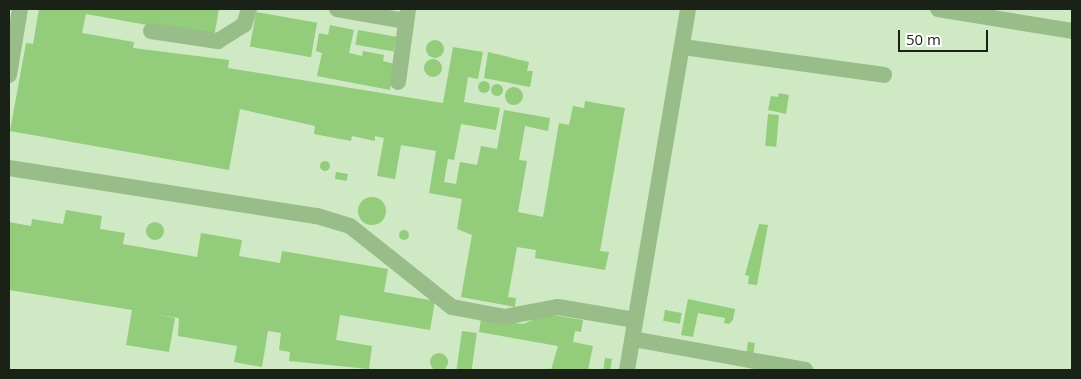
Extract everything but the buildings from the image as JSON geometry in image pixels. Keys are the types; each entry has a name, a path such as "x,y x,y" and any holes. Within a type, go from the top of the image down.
{"lane":[{"path":"151,31 218,41 244,26 249,9"},
{"path":"337,9 407,15 398,82"},
{"path":"627,370 688,9"},
{"path":"938,9 1072,31"},
{"path":"9,75 16,11"},
{"path":"683,47 884,75"},
{"path":"9,168 317,216 350,226 452,307 504,317 558,307 635,320"},
{"path":"633,339 804,370"}],"shaded area":[{"path":"9,9 1072,9 1072,370 9,370"}]}
